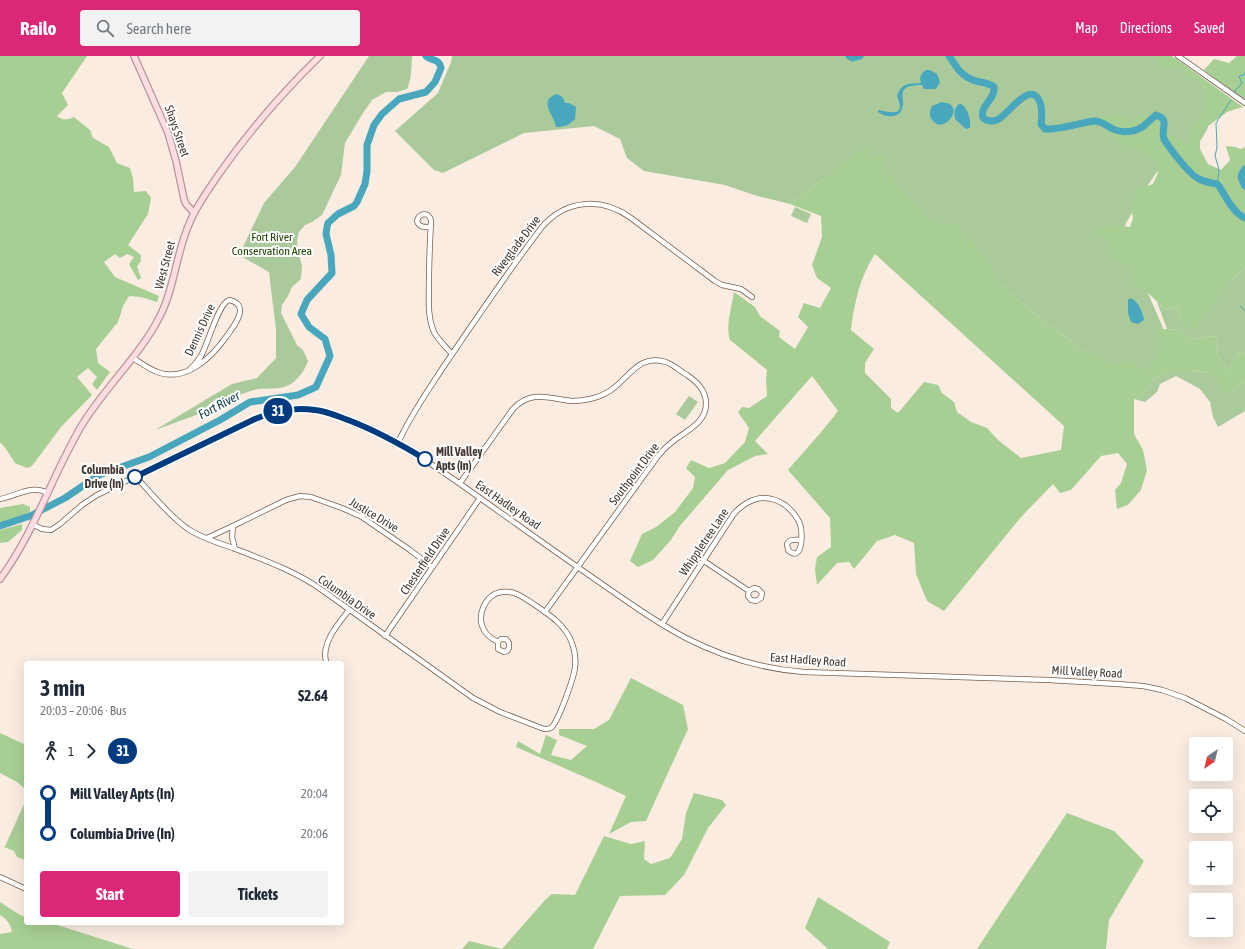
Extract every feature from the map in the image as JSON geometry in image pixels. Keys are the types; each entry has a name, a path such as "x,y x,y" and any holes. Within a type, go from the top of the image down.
{"main road":[{"name":"Shays Street","path":"134,56 168,133 184,199 186,204 194,213"},
{"name":"West Street","path":"0,579 34,522 75,438 88,416 153,329 163,309 182,241 194,213 251,130 320,56"}],"street":[{"path":"1178,56 1245,103"},
{"name":"Riverglade Drive","path":"398,443 411,417 487,301 544,224 559,212 570,207 580,204 601,204 622,211 715,281 722,285 739,289 752,297"},
{"path":"431,227 428,308 434,334 452,354"},
{"name":"Dennis Drive","path":"132,358 161,373 174,374 189,370 203,363 222,343 239,315 240,310 237,304 229,300 224,304 218,314 201,356 189,370"},
{"name":"Southpoint Drive","path":"460,483 520,402 533,397 542,396 575,401 596,398 613,389 637,366 649,361 667,362 698,383 702,389 706,397 704,413 696,424 671,443 658,456 545,612"},
{"name":"East Hadley Road","path":"34,522 42,529 52,529 87,501 107,490 272,412 288,410 315,410 329,413 366,428 398,443 425,459 662,624 711,649 744,662 768,668 804,672 917,675"},
{"name":"Columbia Drive","path":"136,477 184,526 191,531 300,576 475,699 500,712 547,729 551,728 560,711 574,671 575,660 573,646 567,633 560,624 545,612"},
{"path":"0,499 32,489 42,490 48,493"},
{"name":"Justice Drive","path":"207,538 286,500 300,496 311,497 359,515 406,547 432,567"},
{"name":"Chesterfield Drive","path":"385,636 480,498"},
{"name":"Whippletree Lane","path":"662,624 735,512 747,503 758,499 767,498 775,499 782,503 797,517 802,532 801,540"},
{"path":"233,526 232,537 234,549"},
{"path":"704,560 750,591"},
{"path":"498,642 486,633 481,620 481,614 484,606 494,595 502,592 517,593 545,612"},
{"path":"327,661 325,652 330,638 348,610"},
{"name":"Mill Valley Road","path":"917,675 1049,680 1142,686 1162,690 1185,698 1226,719 1245,731"},
{"path":"0,877 24,888"}],"green space":[{"path":"0,56 87,56 62,93 68,105 57,116 65,120 74,117 90,130 93,138 109,147 117,163 130,168 133,178 134,192 146,191 151,198 148,214 128,245 141,255 141,261 137,266 141,278 138,280 129,264 134,257 127,254 120,258 115,254 104,262 115,277 159,296 157,302 141,297 129,296 123,306 118,322 96,349 98,363 110,372 97,390 92,384 97,377 88,368 77,377 92,395 61,427 32,466 27,468 15,463 0,442"},
{"name":"Fort River Conservation Area","path":"369,56 412,56 410,81 407,89 397,92 386,92 372,100 345,143 341,175 322,215 305,225 299,232 297,241 298,252 302,265 301,279 292,287 282,305 281,313 297,345 303,350 308,361 305,368 295,380 285,387 252,390 225,400 213,401 199,414 155,430 232,384 257,378 276,358 276,330 269,272 239,255 264,203 295,167"},
{"path":"452,56 1170,56 1206,82 1212,109 1207,130 1197,146 1159,169 1126,223 1123,235 1163,328 1169,348 1141,380 1084,351 1026,307 851,157 790,204 754,195 725,185 644,171 627,158 620,139 594,126 524,133 443,173 434,170 395,131 438,93"},
{"path":"1151,56 1172,56 1243,107 1227,112 1200,132 1200,149 1208,164 1221,170 1230,160 1226,146 1241,149 1245,147 1245,268 1232,280 1194,329 1185,327 1180,320 1176,307 1167,311 1148,293 1132,282 1129,266 1111,257 1113,249 1107,238 1091,233 1110,226 1130,227 1133,218 1131,209 1137,189 1153,184 1158,173 1156,162 1137,147 1128,149 1102,127 1105,117 1122,113 1130,121 1142,116 1158,120 1170,135 1189,143 1191,128 1205,112 1202,84 1180,68 1162,68"},
{"path":"1237,56 1245,56 1245,101 1204,70 1214,59 1229,63"},
{"path":"872,146 869,158 872,159 885,154 885,170 928,219 938,223 956,224 986,258 1002,285 1026,307 1084,351 1113,364 1133,361 1137,368 1147,371 1156,358 1161,344 1153,330 1177,330 1192,339 1217,336 1218,356 1228,370 1239,352 1245,354 1245,382 1227,393 1219,388 1219,378 1208,373 1195,370 1175,371 1152,380 1149,389 1134,399 1134,434 1143,450 1147,470 1141,490 1128,505 1117,509 1115,490 1121,483 1127,464 1118,453 1101,456 1071,490 1060,493 1053,484 1022,516 944,611 927,601 916,574 914,543 895,535 877,541 854,569 849,562 837,563 817,585 815,569 817,557 831,547 830,518 788,470 838,411 812,376 755,441 768,454 755,456 728,470 653,560 638,567 630,561 642,534 656,527 675,512 693,488 695,477 686,468 691,460 709,468 725,463 745,442 749,428 738,412 742,407 749,408 767,396 767,370 730,340 728,329 734,292 755,307 760,316 780,331 779,337 795,349 808,327 798,317 804,303 820,308 831,288 817,278 812,265 822,237 821,216 790,204 856,153","holes":["875,254 1064,426 1061,450 1021,458 998,440 987,428 971,422 957,412 954,402 942,393 938,385 924,382 898,413 891,408 891,399 865,373 865,363 874,349 851,330 858,290 865,272"]},
{"path":"795,207 811,214 807,223 791,216"},
{"path":"1245,268 1245,354 1239,352 1228,370 1218,356 1217,336 1192,339 1177,330 1167,329 1157,302 1167,311 1176,307 1180,320 1232,280"},
{"path":"1186,369 1213,374 1219,378 1227,393 1245,382 1245,411 1218,427 1213,417 1210,402 1200,389 1176,376 1160,384 1157,392 1145,402 1134,399 1149,389 1152,380 1170,371"},
{"path":"689,396 698,402 685,420 676,414"},
{"path":"23,504 30,507 30,512 0,524 0,508"},
{"path":"22,524 22,530 8,542 0,543 0,530"},
{"path":"631,678 683,705 688,729 646,821 631,822 609,834 626,796 516,747 518,741 540,754 546,735 557,740 551,755 571,760 587,746 559,735 559,729 594,729 609,720"},
{"path":"0,733 24,744 24,788 17,782 0,773"},
{"path":"694,793 722,800 726,805 708,828 684,875 665,895 620,896 593,949 502,949 552,894 575,895 604,836 631,844 645,841 644,859 651,864 670,858 682,839 686,813"},
{"path":"24,804 24,853 6,844"},
{"path":"1067,813 1114,831 1144,861 1109,920 1106,949 977,949"},
{"path":"24,816 24,859 17,857 14,851 4,847 12,839"},
{"path":"818,897 890,942 887,949 828,949 805,928"},
{"path":"0,902 24,916 24,925 57,925 133,949 0,949 0,934 12,932 8,922 0,915"},
{"path":"469,941 502,949 462,949"}],"water":[{"path":"926,70 930,70 937,74 940,82 936,89 924,89 922,85 906,88 903,94 903,108 900,113 895,116 889,116 878,112 878,110 893,112 899,111 900,108 897,96 899,91 906,85 921,83 921,75"},
{"path":"557,94 562,97 565,103 569,103 576,107 575,119 571,123 562,127 556,127 548,104 548,100"},
{"path":"942,102 951,105 953,112 949,120 941,125 933,121 930,110 932,106"},
{"path":"959,104 961,104 967,111 970,121 970,128 966,129 955,118 955,110"},
{"path":"1130,298 1138,304 1143,314 1144,320 1138,324 1131,322 1128,313 1128,300"}],"waterway":[{"name":"Fort River","path":"0,526 30,516 65,498 99,475 149,457 220,420 250,402 298,395 316,387 330,356 325,339 309,327 301,314 307,300 332,273 331,255 326,234 328,223 338,214 354,206 357,202 365,184 367,171 367,145 374,125 382,114 399,99 426,92 435,82 441,68 440,65 437,61 426,56"},
{"name":"Fort River","path":"849,56 853,58 860,56"},
{"name":"Fort River","path":"949,56 965,76 994,87 993,95 985,106 982,114 983,118 988,120 997,120 1022,98 1033,94 1037,97 1040,103 1042,114 1041,124 1045,129 1097,121 1118,131 1126,132 1142,127 1156,115 1160,117 1164,122 1164,139 1180,161 1195,177 1206,182 1217,184 1234,208 1245,218"},
{"path":"1235,94 1235,90 1242,84 1239,76 1244,75 1245,73"},
{"path":"1217,184 1219,171 1215,156 1217,147 1216,123 1231,100"},
{"name":"Fort River","path":"1245,169 1241,177 1245,186"},
{"path":"1240,306 1245,311"}],"bus line":[{"name":"31","path":"135,477 263,415 292,409 315,410 329,413 354,422 381,434 425,459"}],"place":[{"name":"Mill Valley Apts (In)","path":"425,459"},
{"name":"Columbia Drive (In)","path":"135,477"}]}
